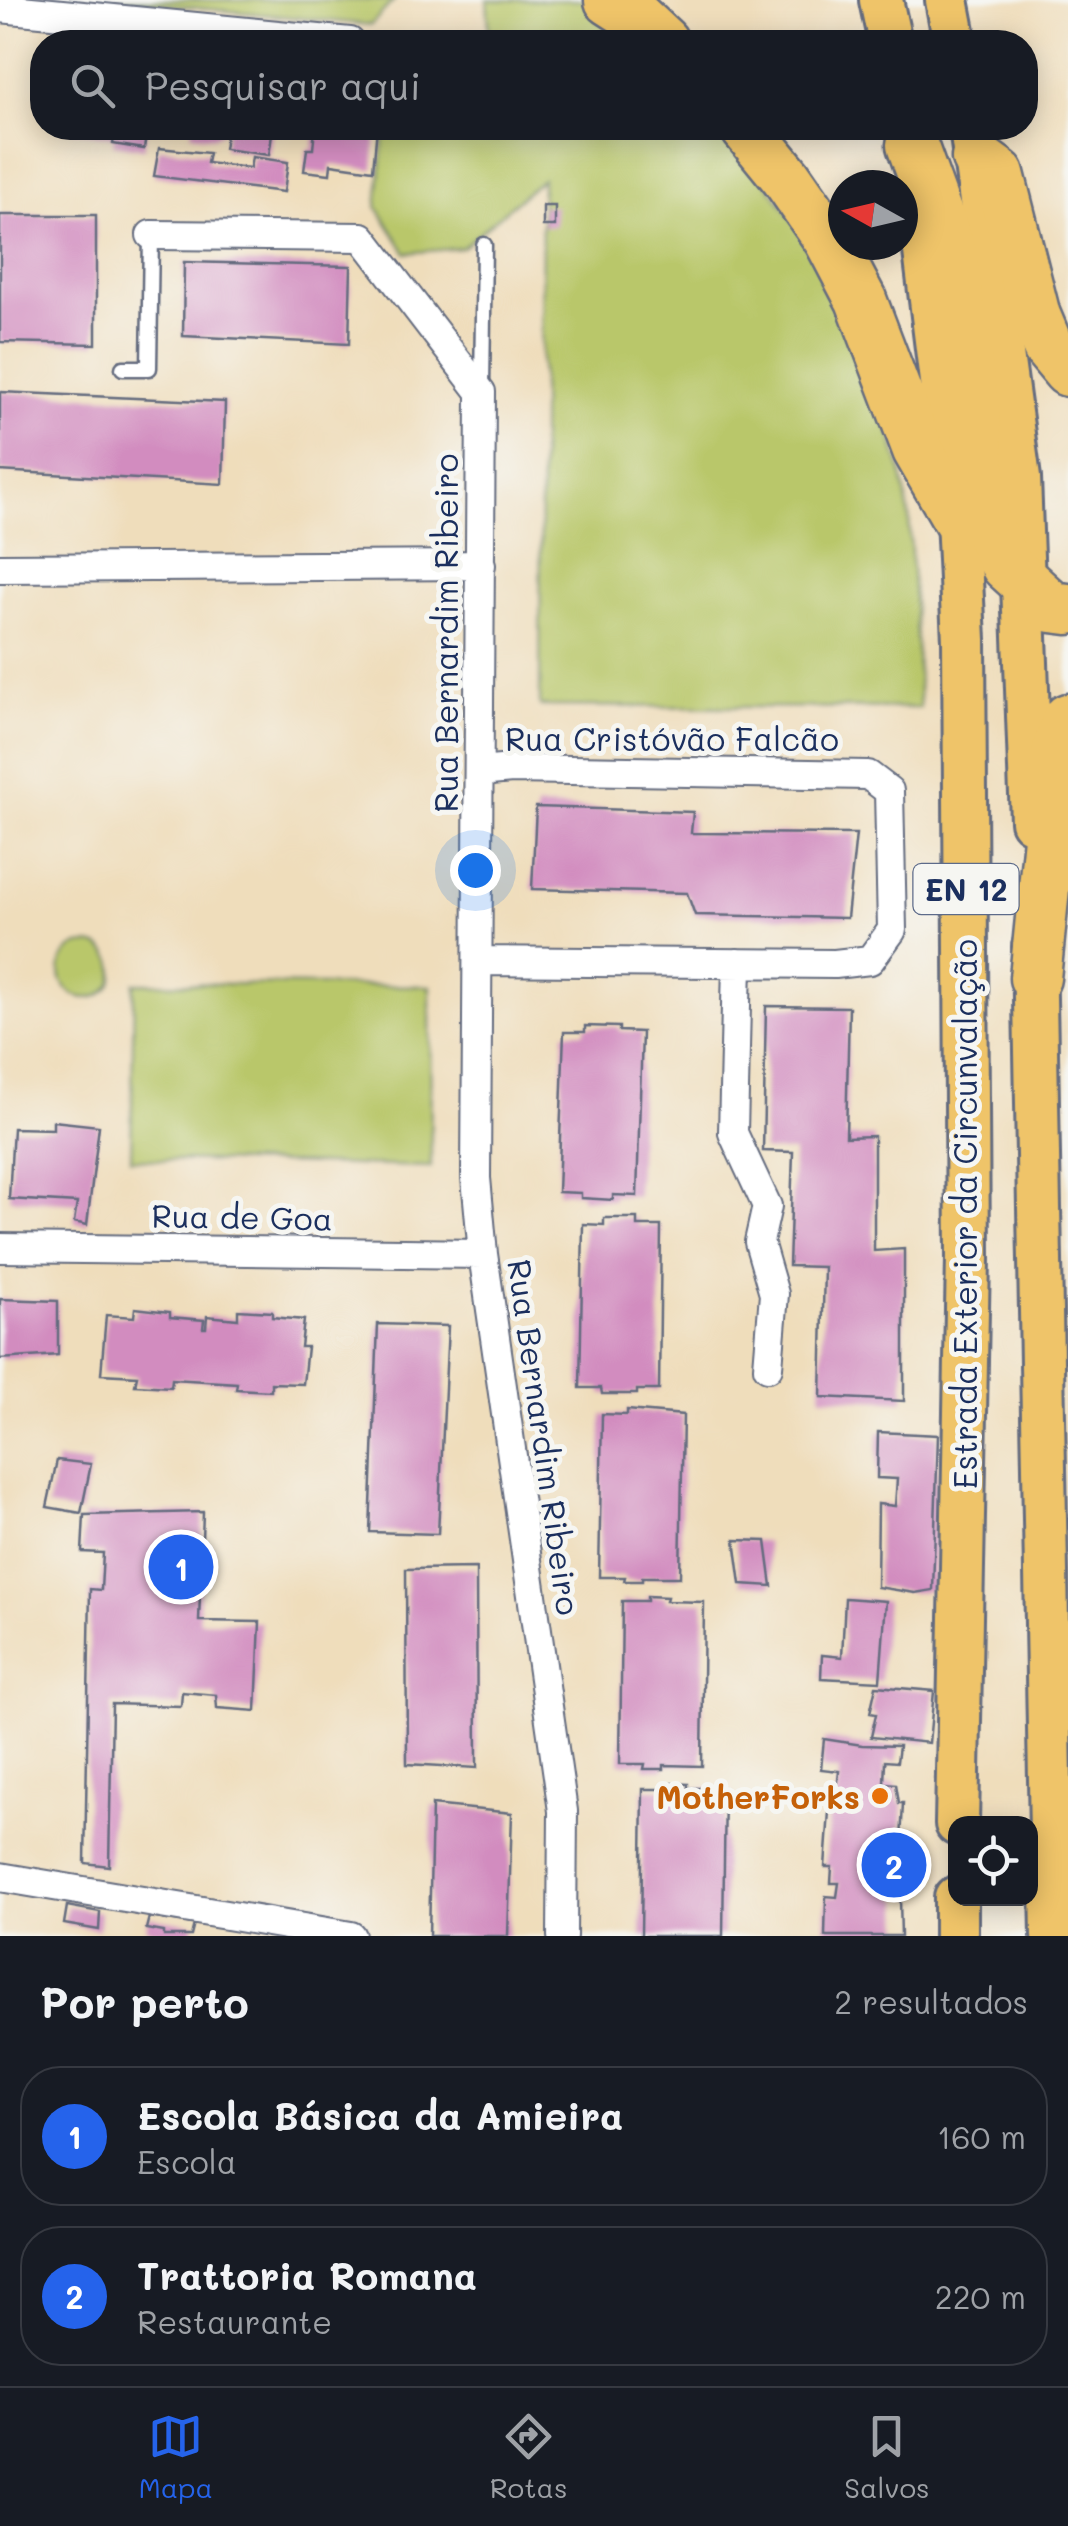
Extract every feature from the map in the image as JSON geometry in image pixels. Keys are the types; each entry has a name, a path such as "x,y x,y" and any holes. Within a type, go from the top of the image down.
{"highway":[{"path":"610,0 650,30"},
{"path":"756,140 829,238 861,300 918,450 958,519"},
{"path":"911,140 951,253 975,421 984,519 1006,564 1052,607 1068,609"},
{"path":"974,143 999,174 1035,316 1048,347 1068,370"},
{"path":"1035,978 1058,748 1068,720"}],"main road":[{"path":"881,0 887,30"},
{"path":"947,0 953,30"},
{"name":"Estrada Exterior da Circunvalação","path":"911,140 958,519 964,640 968,1258 957,1816"},
{"name":"EN 12","path":"974,143 1019,478 1024,581 1053,1936"},
{"path":"956,1906 956,1936"}],"street":[{"path":"0,8 226,30"},
{"path":"151,234 362,237 482,392"},
{"name":"Rua Bernardim Ribeiro","path":"482,392 476,1178 483,1254 562,1811 562,1936"},
{"path":"0,568 481,565"},
{"name":"Rua Cristóvão Falcão","path":"478,960 835,964 870,960 892,930 889,791 868,774 512,769 479,772"},
{"path":"737,963 734,1132 767,1206 758,1242 774,1294 768,1366"},
{"name":"Rua de Goa","path":"0,1248 483,1254"},
{"path":"0,1877 352,1936"}],"lane":[{"path":"123,368 150,368 151,234"},
{"path":"482,392 484,246"}],"green space":[{"path":"116,0 394,0 371,25"},
{"path":"487,0 584,0 623,30 489,30"},
{"path":"384,140 736,140 819,257 891,435 909,516 920,708 540,706 542,179 462,248 406,253 377,207"},
{"path":"87,944 106,952 114,971 106,990 87,998 68,990 60,971 68,952"},
{"path":"134,983 430,986 431,1167 131,1159"}],"building":[{"path":"114,140 145,140 144,149 113,144"},
{"path":"225,140 271,140 269,155 224,149"},
{"path":"314,140 376,140 373,170 331,164 330,174 304,171 307,149 313,149"},
{"path":"159,148 209,153 207,163 250,168 252,157 288,162 284,192 154,176"},
{"path":"543,206 555,206 555,226 543,226"},
{"path":"0,215 96,215 96,344 0,342"},
{"path":"184,262 351,266 349,344 183,336"},
{"path":"0,392 225,402 223,484 0,471"},
{"path":"536,807 693,812 691,833 856,834 847,918 695,915 687,893 532,889"},
{"path":"766,1006 849,1007 846,1137 874,1136 874,1251 904,1249 904,1401 821,1397 824,1267 789,1266 793,1152 763,1151"},
{"path":"585,1026 642,1032 637,1196 613,1195 613,1200 558,1192 564,1032 585,1032"},
{"path":"53,1121 99,1126 87,1225 74,1222 77,1203 9,1199 13,1128 53,1129"},
{"path":"604,1218 637,1218 637,1226 661,1226 659,1390 602,1394 601,1388 580,1388 583,1224 604,1225"},
{"path":"0,1299 58,1301 58,1355 0,1359"},
{"path":"135,1308 204,1320 203,1328 207,1316 238,1319 238,1310 272,1312 272,1317 304,1320 301,1347 307,1347 303,1384 271,1383 271,1391 236,1389 237,1383 172,1379 171,1387 135,1385 137,1376 101,1374 106,1315 134,1317"},
{"path":"378,1324 448,1326 438,1534 370,1532"},
{"path":"627,1410 683,1415 680,1577 624,1581 625,1577 599,1577 602,1414 627,1415"},
{"path":"878,1432 938,1435 933,1590 915,1593 877,1587 878,1504 895,1506 897,1479 877,1478"},
{"path":"57,1460 91,1464 81,1513 47,1507"},
{"path":"203,1512 199,1621 260,1622 256,1711 217,1708 216,1695 182,1692 181,1706 112,1704 109,1866 85,1863 90,1589 101,1590 103,1553 82,1552 84,1515"},
{"path":"735,1540 766,1541 772,1586 741,1584"},
{"path":"476,1568 477,1768 407,1764 406,1569"},
{"path":"647,1596 704,1602 702,1766 644,1769 645,1764 620,1764 622,1601 647,1601"},
{"path":"845,1598 886,1601 880,1681 821,1678 822,1655 842,1657"},
{"path":"876,1686 934,1691 929,1743 871,1737 876,1714 870,1713"},
{"path":"824,1739 899,1746 897,1762 885,1761 884,1783 896,1784 899,1803 903,1803 899,1879 894,1878 893,1885 897,1885 896,1899 900,1899 901,1936 825,1936 826,1896 837,1897 839,1883 831,1883 832,1867 825,1867 829,1811 835,1811 839,1771 821,1769"},
{"path":"667,1783 688,1784 688,1788 725,1788 723,1936 641,1936 643,1789 666,1789"},
{"path":"432,1805 512,1813 508,1936 429,1936"},
{"path":"67,1906 100,1912 99,1930 64,1924"},
{"path":"149,1917 194,1924 191,1936 164,1936 164,1932 146,1929"}],"place":[{"name":"Escola Básica da Amieira","path":"181,1567"},
{"name":"MotherForks","path":"880,1796"},
{"name":"Trattoria Romana","path":"894,1865"}]}
